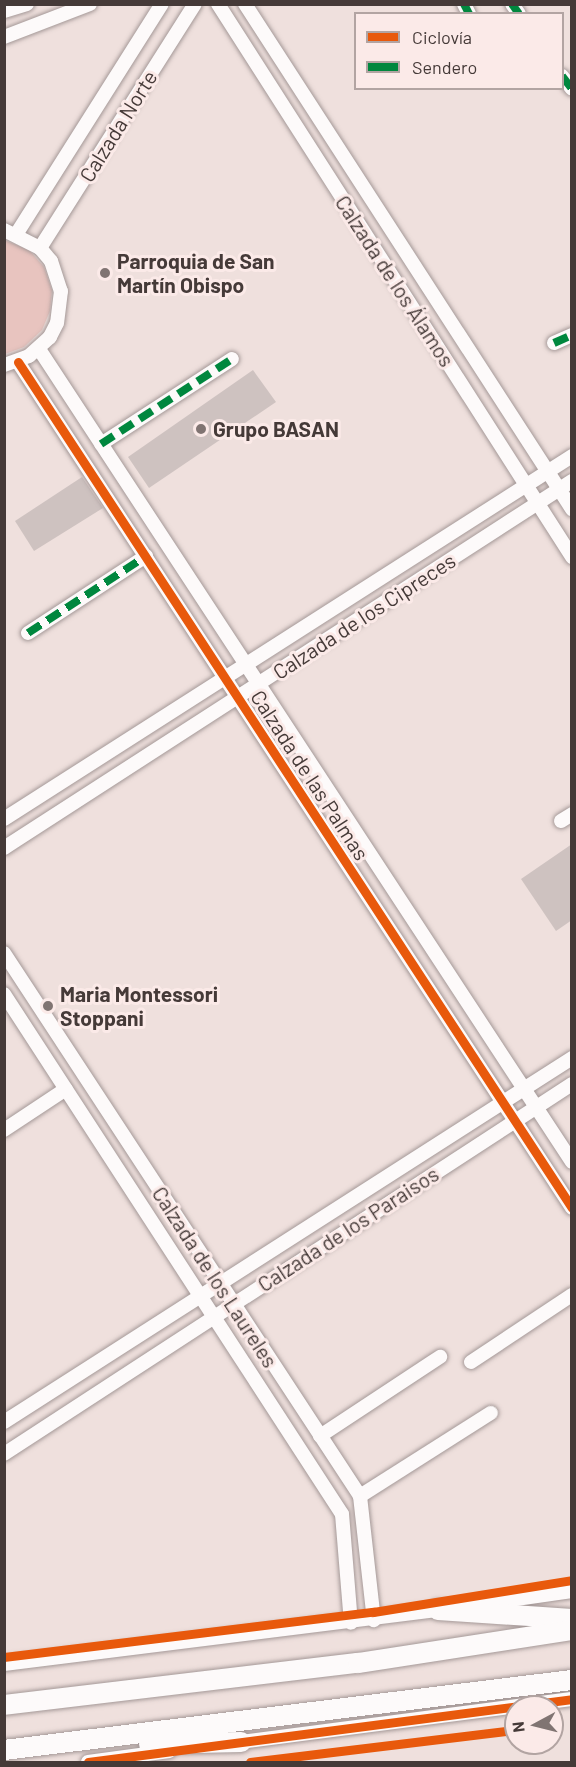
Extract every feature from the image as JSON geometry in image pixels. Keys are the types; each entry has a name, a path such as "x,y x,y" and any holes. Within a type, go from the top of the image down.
{"highway":[{"path":"438,1610 572,1619"},
{"path":"4,1705 358,1663 572,1630"},
{"path":"4,1750 572,1680"},
{"path":"44,1746 241,1742"}],"street":[{"path":"4,11 27,4"},
{"path":"4,37 90,4"},
{"name":"Calzada Norte","path":"11,232 162,4"},
{"name":"Calzada Norte","path":"40,248 195,4"},
{"name":"Calzada de los Álamos","path":"218,4 572,557"},
{"name":"Calzada de los Álamos","path":"245,4 572,509"},
{"path":"371,243 389,228"},
{"path":"11,232 40,248 54,268 62,291 57,323 39,349 11,363"},
{"path":"554,344 572,335"},
{"name":"Calzada de las Palmas","path":"39,349 572,1162"},
{"path":"101,444 232,359"},
{"name":"Calzada de las Palmas","path":"11,363 146,556 572,1208"},
{"name":"Calzada de los Cipreces","path":"4,819 572,456"},
{"name":"Calzada de los Cipreces","path":"4,848 572,481"},
{"path":"28,633 146,556"},
{"name":"Calzada de los Laureles","path":"4,953 232,1305 360,1496 374,1620"},
{"name":"Calzada de los Laureles","path":"4,994 342,1515 351,1623"},
{"name":"Calzada de los Paraisos","path":"4,1422 572,1058"},
{"name":"Calzada de los Paraisos","path":"4,1454 572,1084"},
{"path":"4,1130 66,1089"},
{"path":"108,1155 127,1142"},
{"path":"471,1362 572,1295"},
{"path":"320,1436 440,1357"},
{"path":"360,1496 491,1413"},
{"path":"4,1664 351,1623 572,1591"},
{"path":"88,1762 572,1699"}],"shaded area":[{"path":"4,240 29,250 44,267 52,290 50,311 42,330 24,347 5,354"}],"building":[{"name":"Grupo BASAN","path":"253,370 276,402 149,488 128,457"},
{"path":"82,477 103,508 34,551 15,521"},
{"path":"572,844 572,920 556,931 521,879"}],"marked path":[{"path":"464,4 468,12"},
{"path":"512,4 518,12"},
{"path":"564,79 572,89"},
{"path":"554,343 572,335"},
{"path":"101,444 232,359"},
{"path":"28,633 146,556"}],"cycle path":[{"path":"18,362 572,1208"},
{"path":"4,1657 373,1612 572,1580"},
{"path":"88,1762 572,1699"},
{"path":"250,1762 504,1731"}],"place":[{"name":"Parroquia de San Martín Obispo","path":"105,273"},
{"name":"Grupo BASAN","path":"201,429"},
{"name":"Maria Montessori Stoppani","path":"48,1006"}]}
